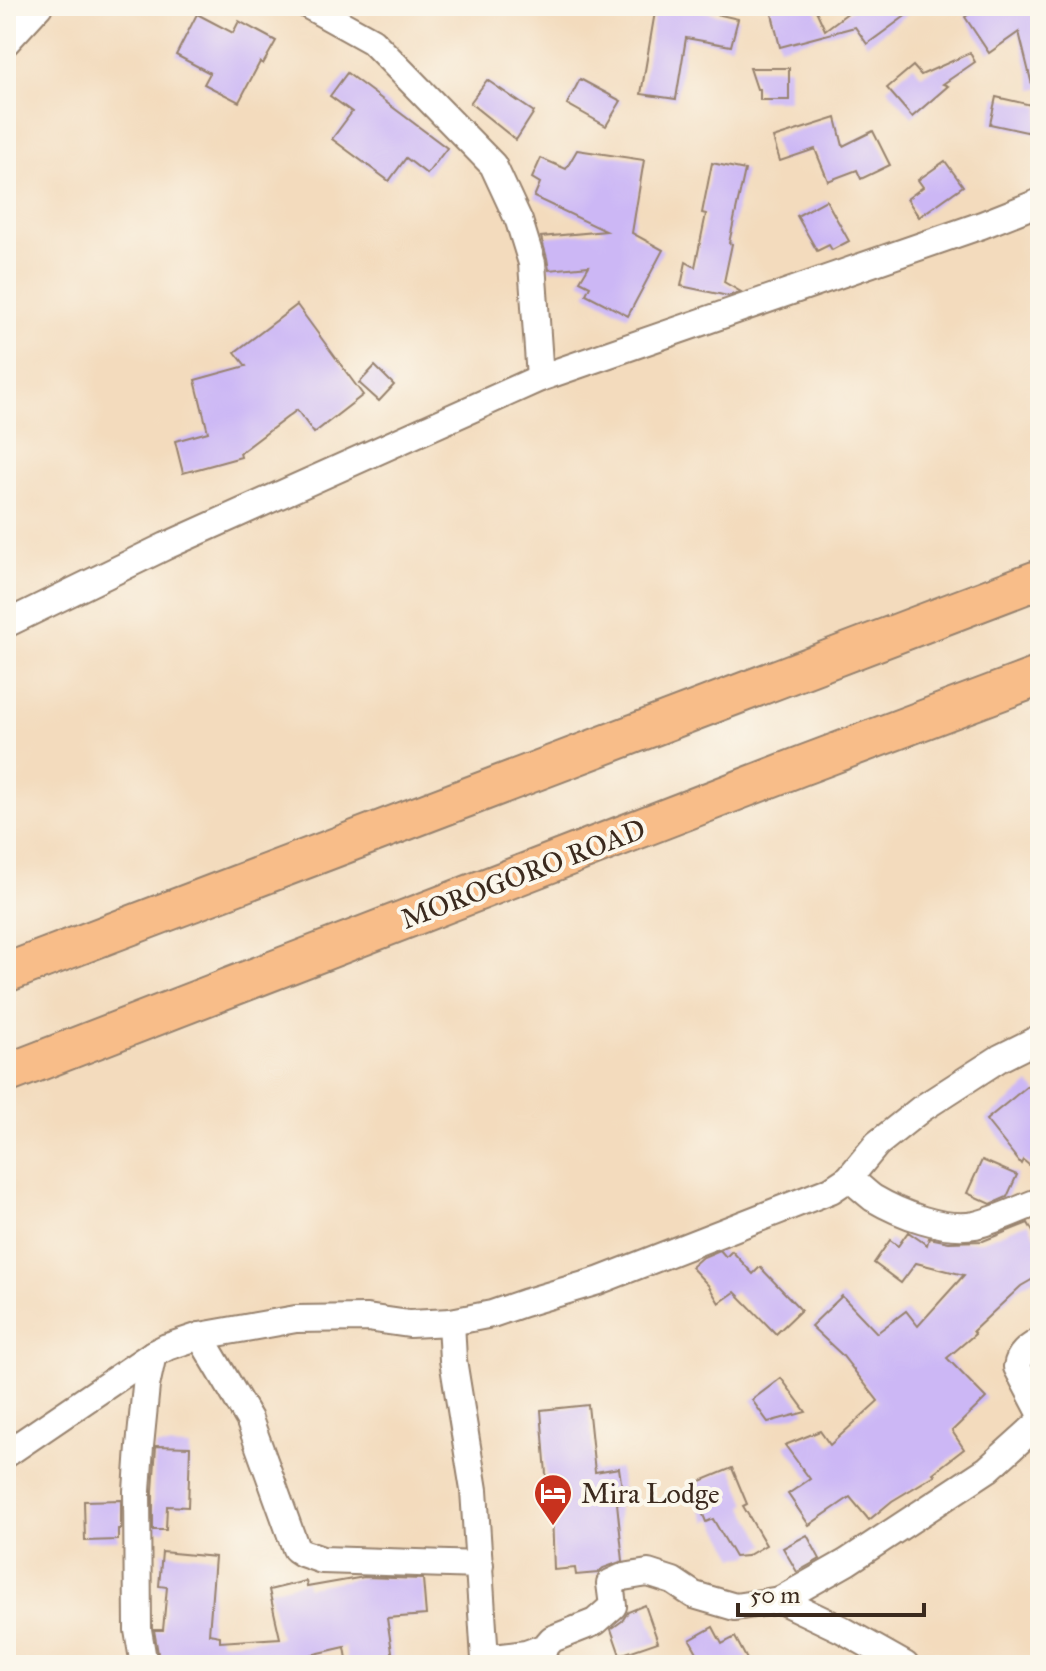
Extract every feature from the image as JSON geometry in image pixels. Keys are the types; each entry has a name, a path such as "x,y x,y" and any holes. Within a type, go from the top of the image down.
{"highway":[{"path":"6,973 1040,579"},
{"name":"MOROGORO ROAD","path":"6,1074 1040,676"}],"street":[{"path":"6,42 39,6"},
{"path":"309,6 372,41 493,165 519,221 532,263 540,378"},
{"path":"6,624 166,546 540,378 982,225 1040,202"},
{"path":"6,1454 153,1354 200,1336 296,1319 367,1318 409,1324 451,1322 492,1314 598,1281 831,1190 849,1178 877,1144 921,1109 1000,1058 1040,1038"},
{"path":"849,1178 872,1197 908,1215 953,1226 972,1226 1040,1201"},
{"path":"451,1322 455,1370 474,1490 485,1662 526,1654 545,1647 552,1639 566,1632 595,1622 613,1606 610,1583 623,1577 648,1573 673,1581 694,1595 735,1607 780,1600 847,1562 976,1477 1040,1422"},
{"path":"200,1336 249,1419 296,1549 309,1556 333,1561 480,1565"},
{"path":"1040,1341 1018,1359 1017,1367 1040,1411"},
{"path":"144,1665 138,1630 137,1491 145,1401 153,1354"},
{"path":"780,1600 841,1629 905,1665"}],"building":[{"path":"656,6 682,6 738,19 731,46 686,38 676,99 641,94"},
{"path":"770,6 814,6 825,30 857,6 919,6 867,44 855,27 780,47"},
{"path":"980,6 1040,6 1040,88 1033,89 1019,32 989,53 965,17"},
{"path":"197,14 233,33 239,21 276,41 263,64 260,62 239,102 204,84 210,73 176,55"},
{"path":"970,53 975,62 943,84 948,86 912,117 887,88 913,66 921,75"},
{"path":"750,68 789,68 789,100 760,100 760,89 757,89"},
{"path":"347,73 447,148 427,174 406,158 389,181 332,139 352,112 330,96"},
{"path":"580,79 621,101 606,126 567,104"},
{"path":"487,80 534,112 516,140 470,103"},
{"path":"996,97 1040,107 1036,134 990,124"},
{"path":"836,118 843,146 873,131 890,165 861,179 857,170 828,181 815,149 780,161 773,138"},
{"path":"577,150 644,160 632,233 663,250 628,316 586,294 590,286 580,281 589,266 549,270 541,237 606,231 534,197 540,183 532,178 541,158 566,169"},
{"path":"945,161 963,186 919,217 907,199 923,187 918,180"},
{"path":"712,163 745,170 724,282 741,292 728,296 681,286 686,262 695,267"},
{"path":"826,200 849,241 832,250 829,245 817,251 797,216"},
{"path":"297,305 363,395 314,433 297,410 240,453 241,457 183,473 175,441 208,432 195,380 246,366 235,352"},
{"path":"375,366 394,385 379,401 359,383"},
{"path":"1030,1084 1040,1096 1040,1174 1023,1160 1021,1164 986,1120"},
{"path":"982,1160 1017,1175 1007,1197 991,1204 967,1193"},
{"path":"1028,1223 1040,1244 1040,1275 1021,1286 947,1358 986,1398 952,1431 964,1449 933,1473 935,1475 892,1501 869,1520 850,1497 809,1525 788,1494 810,1479 785,1445 820,1431 830,1445 878,1401 842,1355 811,1326 842,1296 877,1333 906,1311 918,1326 964,1275 916,1263 901,1283 874,1263 890,1240 898,1246 908,1232 927,1245 929,1238 949,1242 983,1241"},
{"path":"720,1250 726,1257 732,1251 753,1274 760,1267 801,1310 776,1334 735,1292 719,1303 691,1267 701,1258"},
{"path":"781,1378 806,1412 768,1422 752,1400"},
{"path":"588,1405 595,1472 619,1468 624,1502 617,1503 623,1561 598,1573 576,1575 575,1568 554,1570 552,1513 549,1513 541,1410"},
{"path":"156,1446 190,1447 188,1507 167,1506 166,1530 153,1530"},
{"path":"732,1468 747,1504 743,1506 766,1545 747,1556 735,1557 713,1519 706,1522 691,1485"},
{"path":"121,1500 118,1540 85,1541 84,1501"},
{"path":"807,1535 820,1559 797,1572 783,1548"},
{"path":"162,1552 215,1557 209,1634 220,1636 220,1642 280,1638 269,1590 306,1581 307,1587 364,1577 423,1579 426,1615 387,1618 394,1665 348,1665 345,1647 267,1665 160,1665 154,1630 163,1630 167,1587 159,1586"},
{"path":"645,1605 658,1642 620,1655 611,1629 628,1612"},
{"path":"713,1627 722,1644 735,1637 750,1665 684,1665 699,1656 690,1640"}],"place":[{"name":"Mira Lodge","path":"553,1527"}]}
